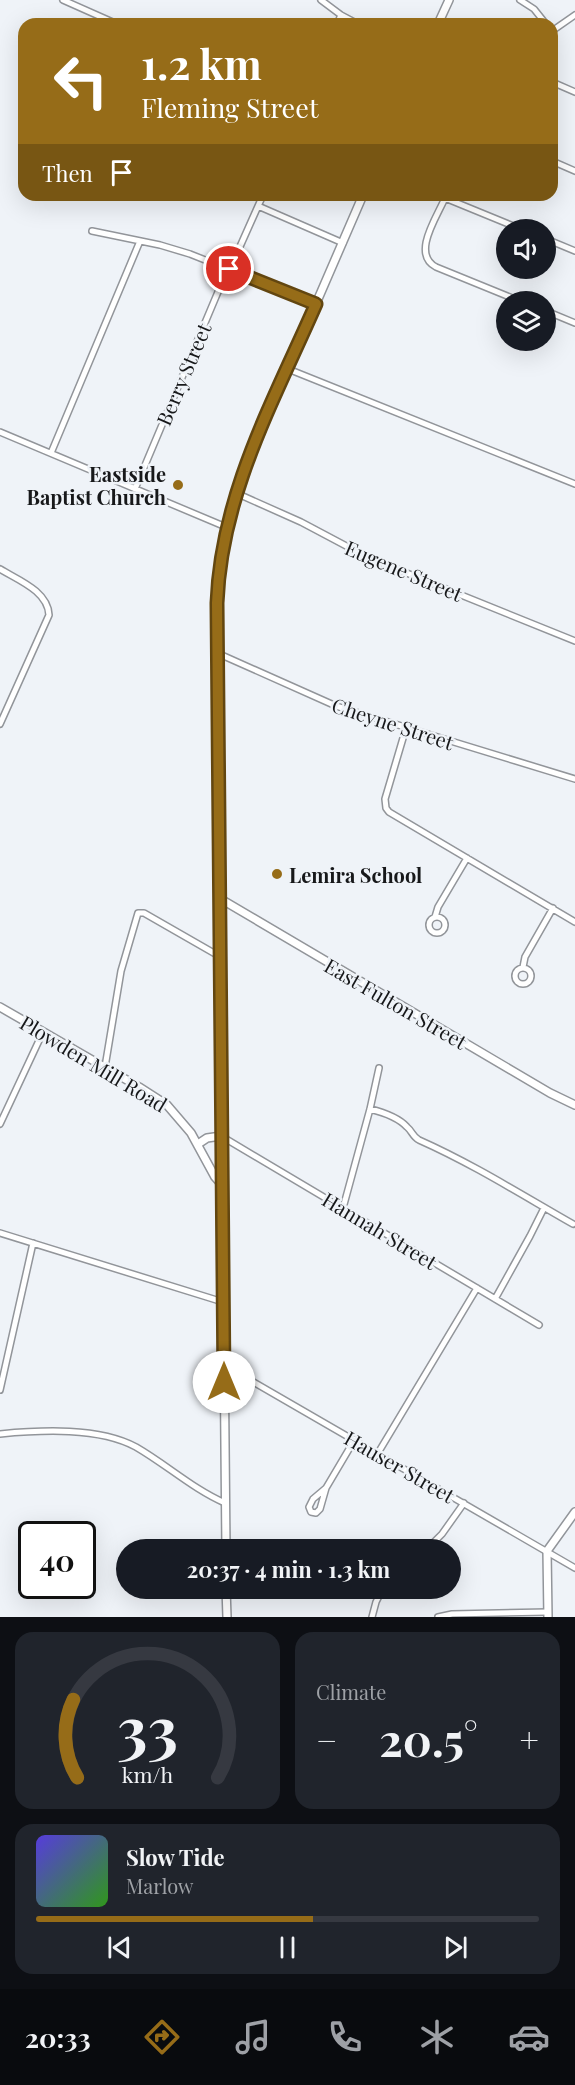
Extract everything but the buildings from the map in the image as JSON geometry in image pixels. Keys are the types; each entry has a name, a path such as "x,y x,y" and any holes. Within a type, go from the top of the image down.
{"street":[{"path":"63,0 104,18"},
{"path":"321,0 347,18"},
{"path":"441,18 449,0"},
{"path":"520,0 534,9 541,18"},
{"path":"558,27 575,15"},
{"path":"558,85 575,92"},
{"path":"558,164 575,171"},
{"name":"Berry Street","path":"135,489 218,290 260,201"},
{"path":"226,1539 219,956 218,580 226,527 246,464 360,201"},
{"path":"444,201 424,247 427,261 436,267 496,291"},
{"path":"455,201 497,219"},
{"path":"258,206 343,243"},
{"path":"92,231 176,249 316,304"},
{"path":"51,453 140,241"},
{"path":"556,243 575,250"},
{"path":"556,315 575,323"},
{"path":"288,369 575,484"},
{"path":"0,432 226,527"},
{"name":"Eugene Street","path":"236,493 301,522 367,557 575,641"},
{"path":"0,569 42,596 48,604 50,615 0,724"},
{"name":"Cheyne Street","path":"217,653 336,706 575,779"},
{"path":"406,728 385,799 386,808 392,814 575,922"},
{"path":"435,917 438,907 466,858"},
{"name":"East Fulton Street","path":"219,898 550,1093 575,1105"},
{"path":"523,967 525,957 553,908"},
{"path":"105,1067 121,971 138,914 144,913 219,956"},
{"name":"Plowden Mill Road","path":"0,1007 167,1105 182,1120 198,1144 215,1178 222,1185"},
{"path":"0,1124 44,1032"},
{"path":"343,1208 379,1068"},
{"path":"370,1109 397,1120 407,1127 418,1140 453,1155 573,1224"},
{"path":"198,1144 207,1138 221,1136"},
{"name":"Hannah Street","path":"221,1136 539,1325"},
{"path":"495,1299 544,1208"},
{"path":"0,1233 223,1302"},
{"path":"0,1390 33,1243"},
{"path":"378,1453 477,1288"},
{"name":"Hauser Street","path":"224,1365 575,1568"},
{"path":"0,1434 80,1432 112,1437 134,1446 196,1488 225,1503"},
{"path":"326,1488 355,1439"},
{"path":"437,1539 464,1503"},
{"path":"438,1617 465,1613 548,1614 547,1551 575,1512"},
{"path":"226,1599 226,1617"},
{"path":"372,1617 378,1599"}],"place":[{"name":"Eastside Baptist Church","path":"178,485"},
{"name":"Lemira School","path":"277,874"}],"route":[{"path":"224,1382 218,580 226,527 238,484 316,304 229,269"}]}
